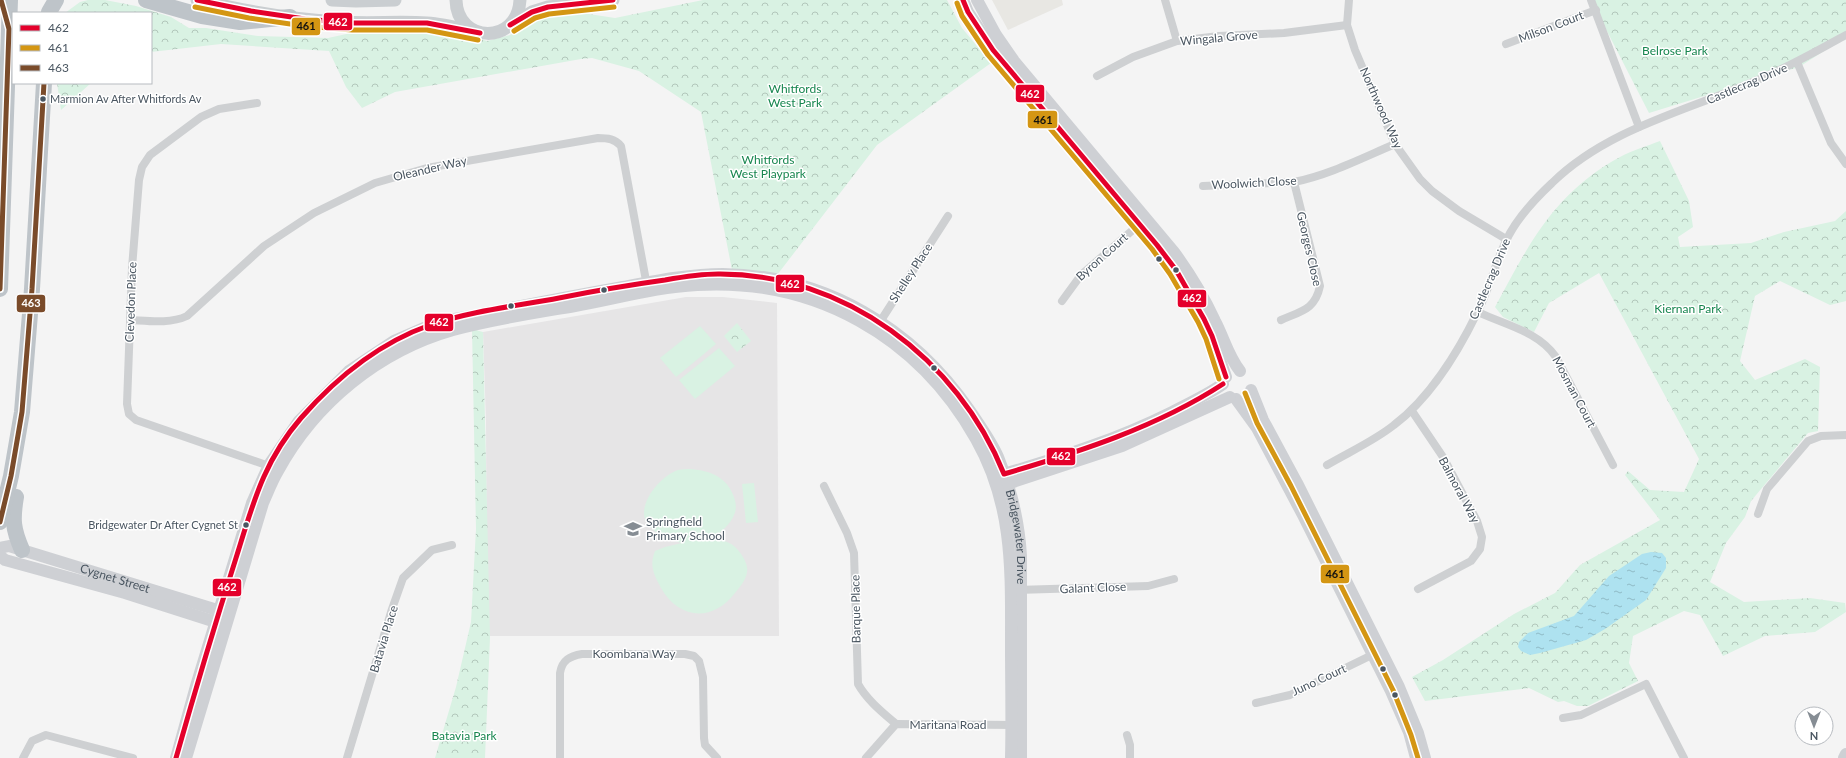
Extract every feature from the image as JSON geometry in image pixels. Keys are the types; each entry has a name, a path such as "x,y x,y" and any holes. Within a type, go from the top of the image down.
{"highway":[{"path":"1,0 9,29"},
{"path":"0,289 10,0"},
{"path":"146,0 202,16 240,22 290,17"},
{"path":"0,522 11,476 22,412 32,297 44,84"},
{"path":"22,412 28,426 13,517 13,526 22,550"}],"main road":[{"path":"197,0 290,17 341,22 427,23 451,26 480,33 496,33 532,12 548,7 613,0"},
{"path":"332,0 395,0"},
{"path":"456,0 459,16 465,24 480,33"},
{"path":"510,25 516,18 520,0"}],"street":[{"path":"962,0 971,18 993,50 1143,221 1172,248 1197,286 1216,323 1230,356 1248,379 1263,420 1297,483 1376,653 1409,732 1416,758"},
{"path":"977,0 996,35 1014,61 1143,221 1176,270 1212,336 1225,380 1225,392 1233,398 1257,428 1376,653 1399,687 1418,733 1425,758"},
{"path":"1165,0 1177,41"},
{"name":"Northwood Way","path":"1349,0 1347,25 1355,50 1395,144 1420,179 1432,191 1459,211 1506,239"},
{"path":"1591,0 1639,127"},
{"name":"Milson Court","path":"1506,44 1596,10"},
{"name":"Wingala Grove","path":"1097,76 1133,57 1177,41 1219,36 1284,33 1347,25"},
{"name":"Castlecrag Drive","path":"1327,465 1393,426 1412,411 1446,368 1478,312 1506,239 1538,197 1567,169 1603,144 1639,127 1756,81 1797,62 1846,35"},
{"path":"1797,62 1831,143 1846,164"},
{"name":"Clevedon Place","path":"257,103 219,109 201,117 156,150 146,160 142,167 139,180 132,268 127,404 128,410 133,418 161,430 273,468"},
{"name":"Oleander Way","path":"131,320 159,321 180,319 187,316 264,246 314,213 375,183 427,168 598,138 611,139 618,142 621,146 648,288"},
{"name":"Woolwich Close","path":"1202,186 1294,182 1312,178 1334,170 1395,144"},
{"name":"Georges Close","path":"1281,320 1310,307 1315,302 1320,286 1294,182"},
{"name":"Shelley Place","path":"878,325 948,216"},
{"name":"Byron Court","path":"1062,301 1081,275 1143,221"},
{"name":"Bridgewater Drive","path":"176,758 263,503 273,468 327,406 372,367 395,353 422,341 453,330 648,288 697,285 732,285 783,291 815,300 878,325 918,350 960,396 988,438 998,457 1016,590 1016,725 1011,758"},
{"name":"Mosman Court","path":"1478,312 1529,334 1547,345 1556,357 1613,465"},
{"path":"1001,481 1127,433 1206,396 1225,380 1231,372 1248,379"},
{"path":"1001,481 1122,446 1233,398 1245,397 1248,379"},
{"name":"Balmoral Way","path":"1412,411 1443,457 1477,522 1482,537 1480,549 1471,561 1418,589"},
{"path":"1758,514 1767,490 1808,441 1821,436 1846,435"},
{"name":"Barque Place","path":"824,486 847,533 854,553 858,684 870,700 896,724"},
{"name":"Cygnet Street","path":"0,548 9,546 22,550 223,618"},
{"name":"Batavia Place","path":"347,758 392,609 403,578 432,550 452,546"},
{"name":"Cygnet Street","path":"0,556 5,560 223,618"},
{"name":"Galant Close","path":"1016,590 1148,586 1174,579"},
{"name":"Bridgewater Drive","path":"186,758 223,618"},
{"name":"Juno Court","path":"1256,703 1290,695 1376,653"},
{"name":"Koombana Way","path":"560,758 561,667 567,659 572,656 582,654 690,654 699,661 703,677 705,744 717,758"},
{"path":"1563,718 1581,715 1646,684 1684,758"},
{"name":"Maritana Road","path":"866,758 896,724 1016,725"},
{"name":"Bridgewater Drive","path":"1016,725 1021,758"},
{"path":"23,758 32,740 46,735 133,758"},
{"path":"1127,735 1130,745 1130,758"},
{"path":"1844,758 1846,754"}],"shaded area":[{"path":"992,0 1062,0 1063,5 1008,30"},
{"name":"Springfield Primary School","path":"686,297 723,297 777,303 779,636 487,636 486,422 483,332"}],"green space":[{"name":"Whitfords West Park","path":"88,0 105,0 136,6 171,17 189,28 206,28 258,36 328,38 397,23 440,27 487,41 510,35 528,21 563,10 615,18 703,0 947,0 962,28 991,63 877,145 774,279 733,275 701,112 639,71 592,58 581,59 395,92 362,108 346,87 329,51 221,44 152,52 152,12 66,12 80,2"},
{"name":"Belrose Park","path":"1591,0 1846,0 1846,37 1799,67 1649,113"},
{"path":"57,84 90,84 61,110"},
{"name":"Kiernan Park","path":"1660,141 1689,201 1693,227 1678,237 1680,247 1751,243 1784,232 1835,221 1846,211 1846,301 1830,305 1780,281 1755,296 1740,361 1755,380 1805,359 1820,367 1818,431 1808,433 1751,501 1745,517 1726,543 1710,582 1744,602 1810,598 1845,603 1846,612 1815,632 1765,636 1723,656 1700,615 1684,611 1633,636 1629,663 1638,681 1588,706 1577,706 1564,701 1558,702 1529,688 1425,701 1412,677 1443,660 1514,614 1555,593 1580,565 1660,520 1625,475 1628,471 1650,490 1684,492 1699,459 1599,273 1549,303 1534,332 1503,317 1495,307 1532,241 1560,204 1577,187 1597,171 1620,157"},
{"path":"737,323 751,341 737,352 724,336"},
{"path":"700,326 716,344 676,377 660,358"},
{"name":"Batavia Park","path":"472,329 483,332 490,638 485,758 435,758 456,687 471,622 476,529"},
{"path":"719,348 735,366 695,399 679,380"},
{"path":"691,469 712,473 723,480 731,490 736,504 735,513 728,525 714,538 732,544 744,558 747,565 745,578 735,593 717,609 707,613 687,611 677,606 668,599 661,588 654,575 652,566 655,551 682,543 657,533 648,524 644,512 651,493 666,476 678,470"},
{"path":"754,483 758,522 746,523 742,484"}],"water":[{"path":"1651,552 1662,553 1666,558 1666,568 1646,600 1605,629 1586,640 1530,655 1521,651 1518,647 1519,642 1528,633 1574,616 1609,576 1642,554"}],"transit line":[{"name":"463","path":"0,289 9,29 1,0"},
{"name":"462","path":"197,0 251,11 305,19 353,23 427,23 480,33"},
{"name":"462","path":"510,25 532,12 548,7 613,0"},
{"name":"462","path":"963,0 968,12 993,50 1157,245 1176,270 1212,336 1226,377"},
{"name":"461","path":"957,3 962,16 988,55 1152,249 1170,274 1198,322 1206,339 1219,379"},
{"name":"461","path":"195,7 249,18 304,26 352,30 427,30 478,40"},
{"name":"461","path":"514,31 535,18 549,14 614,7"},
{"name":"463","path":"0,522 11,476 22,412 32,289 44,84"},
{"name":"462","path":"176,758 248,520 268,467 277,451 288,434 314,403 344,376 376,352 393,342 430,325 461,316 494,309 612,288 698,275 718,274 765,278 809,289 852,307 891,330 927,360 958,394 984,432 1004,474 1061,457 1144,426 1198,399 1223,384"},
{"name":"461","path":"1245,393 1257,423 1291,486 1393,690 1411,735 1418,758"}],"place":[{"name":"Marmion Av After Whitfords Av","path":"43,99"},
{"name":"Bridgewater Dr After Cygnet St","path":"246,525"},
{"name":"Springfield Primary School","path":"633,529"}],"park label":[{"name":"Whitfords West Playpark","path":"768,167"}]}
